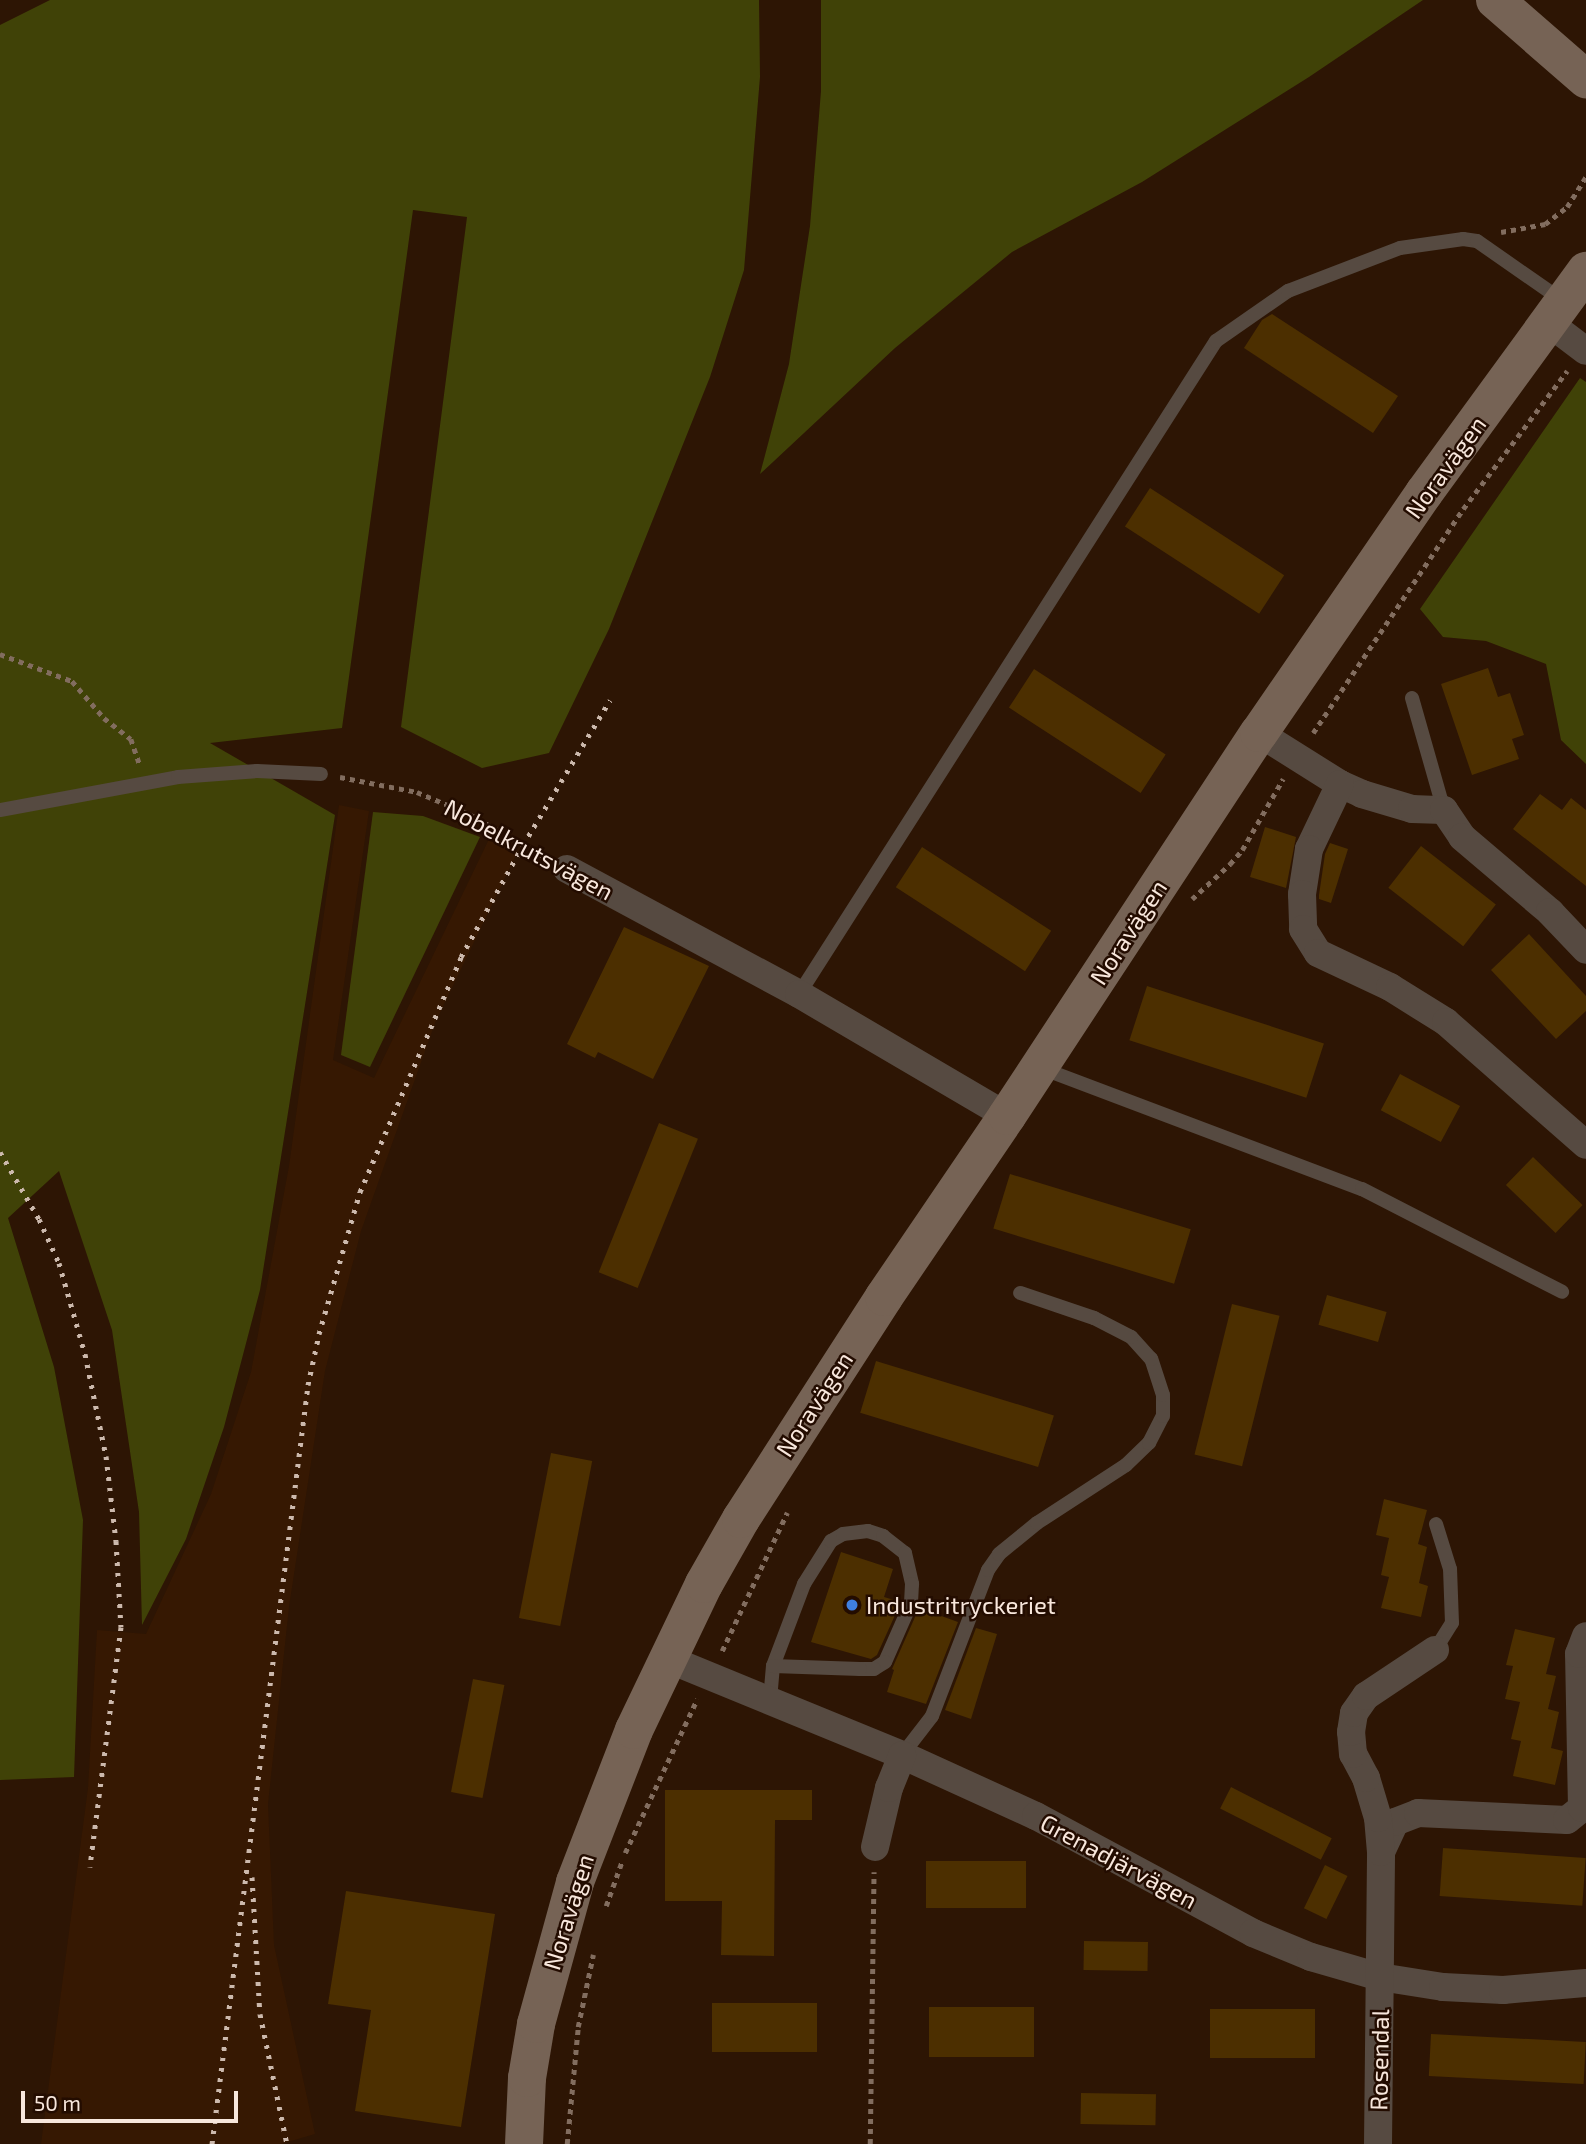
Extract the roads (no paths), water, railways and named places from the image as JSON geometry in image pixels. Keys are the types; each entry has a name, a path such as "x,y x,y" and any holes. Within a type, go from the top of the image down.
{"street":[{"path":"1495,0 1586,79"},
{"name":"Noravägen","path":"524,2144 527,2078 536,2024 559,1933 615,1775 704,1584 789,1442 1259,733 1424,494 1586,271"},
{"path":"1556,312 1585,350"},
{"path":"1259,733 1340,784 1412,809 1444,810 1462,837 1550,912 1586,950"},
{"path":"1340,784 1309,849 1302,894 1303,929 1318,953 1390,987 1446,1022 1586,1145"},
{"name":"Nobelkrutsvägen","path":"567,869 799,994 1007,1116"},
{"path":"1381,1852 1395,1822 1418,1813 1567,1819 1583,1808 1579,1654 1586,1636"},
{"name":"Rosendal","path":"1378,2144 1381,1852 1378,1818 1366,1778 1353,1754 1351,1732 1354,1713 1366,1696 1435,1650"},
{"name":"Grenadjärvägen","path":"668,1659 902,1755 1036,1816 1253,1933 1311,1957 1380,1977 1443,1987 1503,1990 1586,1983"},
{"path":"875,1847 888,1788 902,1755"}],"lane":[{"path":"799,994 1216,341 1288,291 1400,248 1463,239 1477,241 1556,312"},
{"path":"1412,698 1444,810"},
{"path":"0,810 146,782 257,771 321,774"},
{"path":"1040,1067 1362,1189 1562,1292"},
{"path":"902,1755 932,1716 988,1570 999,1553 1037,1523 1126,1465 1149,1443 1163,1416 1163,1395 1151,1359 1131,1337 1094,1318 1020,1293"},
{"path":"1435,1650 1452,1623 1450,1569 1436,1524"},
{"path":"770,1700 773,1666 804,1584 831,1541 843,1534 869,1531 883,1536 905,1553 912,1584 911,1603 885,1662 874,1669 773,1666"}],"railway":[{"path":"212,2144 308,1385 319,1334 360,1192 461,957 523,845 610,700"},
{"path":"0,1152 39,1219 59,1263 85,1354 106,1456 116,1541 121,1627 90,1867"},
{"path":"252,1877 260,2014 287,2144"}],"place":[{"name":"Industritryckeriet","path":"852,1605"}]}
